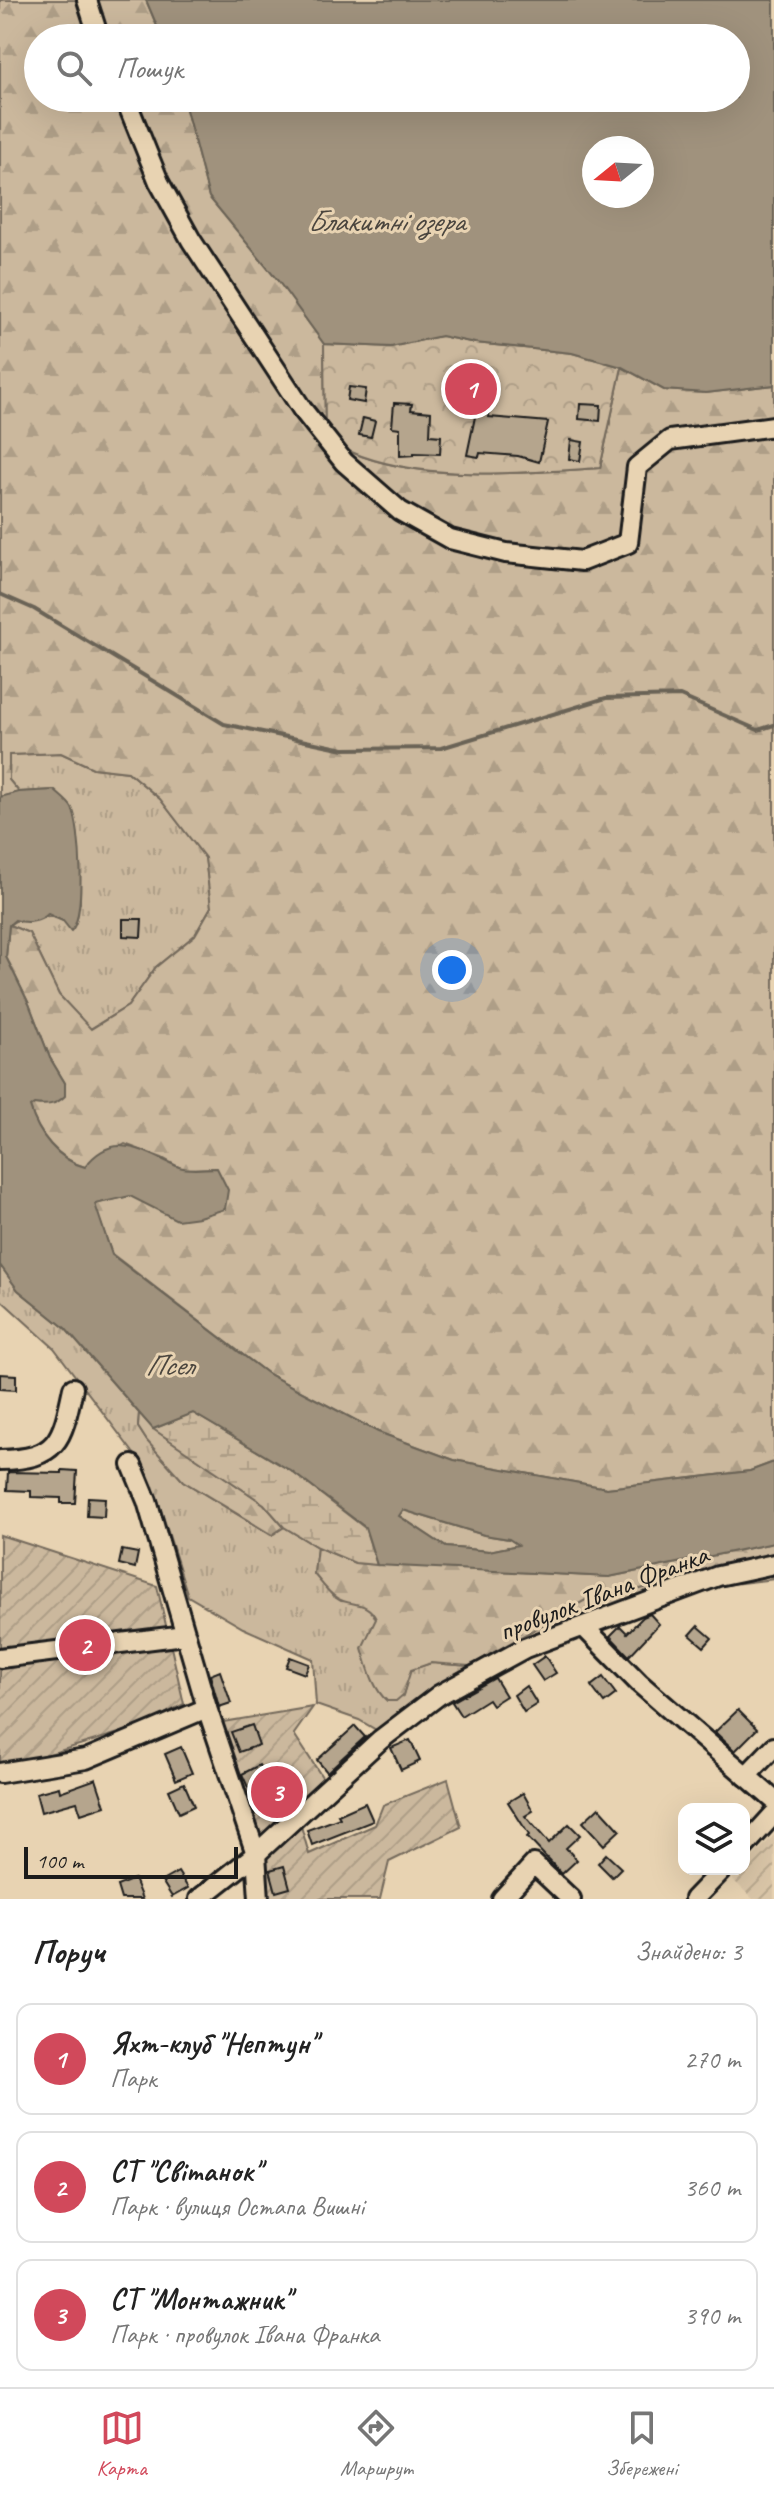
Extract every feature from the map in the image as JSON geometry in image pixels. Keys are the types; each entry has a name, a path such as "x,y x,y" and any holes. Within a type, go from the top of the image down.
{"street":[{"path":"87,0 95,24"},
{"path":"131,112 159,182 191,240 302,409 344,462 400,511 450,539 506,553 582,561 628,543 637,467 670,440 774,426"},
{"path":"0,1460 28,1460 57,1444 73,1388"},
{"path":"132,1465 147,1501 207,1708 256,1854 259,1899"},
{"name":"провулок Івана Франка","path":"199,1899 256,1854 380,1740 439,1695 525,1648 718,1576 774,1564"},
{"path":"584,1627 639,1683 774,1800"},
{"path":"0,1658 185,1635"},
{"path":"0,1773 86,1759 207,1708"},
{"path":"746,1776 774,1747"},
{"path":"750,1840 774,1814"},
{"path":"502,1899 534,1864 571,1899"},
{"path":"694,1899 717,1875"}],"shaded area":[{"path":"774,1835 774,1899 753,1899 732,1879 736,1875 750,1875 750,1860"}],"green space":[{"path":"0,0 146,0 156,24 24,24 24,112 187,112 209,197 279,282 324,344 325,431 349,451 377,461 440,472 506,473 600,468 622,367 664,390 706,393 774,385 774,1462 750,1471 607,1488 454,1460 378,1432 268,1374 112,1254 94,1204 217,1168 182,1169 125,1144 85,1167 66,1158 50,1144 38,1127 30,1107 65,1083 50,1058 6,957 9,925 29,933 59,995 91,1029 128,1006 156,967 195,935 211,907 205,858 160,799 128,772 93,768 61,753 9,755 9,780 19,792 0,797"},
{"path":"441,336 475,343 572,353 622,367 600,468 473,473 408,468 349,451 325,432 324,344 391,347"},
{"path":"61,753 93,768 128,772 160,799 205,857 211,907 195,935 156,967 128,1006 90,1029 59,995 29,933 9,925 22,918 36,916 63,921 80,903 79,876 54,790 19,792 9,780 8,755"},
{"path":"0,1265 18,1290 65,1328 139,1413 138,1427 147,1441 183,1481 271,1535 284,1527 317,1547 314,1574 333,1596 341,1601 358,1602 373,1611 403,1695 410,1670 431,1663 470,1666 589,1598 640,1589 774,1555 774,1579 715,1586 544,1644 436,1705 390,1738 359,1720 316,1705 313,1659 243,1628 188,1596 158,1500 138,1459 54,1348 0,1299"},
{"path":"139,1413 154,1429 264,1504 284,1527 272,1535 183,1481 147,1441 138,1427"},
{"path":"193,1413 291,1471 365,1528 377,1565 355,1563 317,1547 284,1527 264,1504 153,1429"},
{"path":"403,1510 484,1535 509,1539 519,1545 489,1551 446,1547 398,1515"},
{"path":"0,1535 157,1586 184,1704 142,1726 0,1769"},
{"path":"774,1543 774,1555 640,1589 589,1598 470,1666 431,1663 411,1670 403,1695 396,1701 387,1701 378,1689 362,1648 376,1619 373,1613 364,1606 334,1596 314,1574 317,1547 355,1563 609,1577"},
{"path":"313,1707 294,1734 324,1780 297,1812 309,1854 375,1825 383,1805 448,1779 461,1827 389,1862 380,1899 265,1899 217,1723"}],"water":[{"name":"Блакитні озера","path":"146,0 774,0 774,385 706,393 664,390 622,367 572,353 475,343 441,336 391,347 324,344 279,282 209,197 187,112 750,112 750,24 156,24"},
{"name":"Псел","path":"54,790 66,801 75,818 80,851 79,909 71,931 63,921 48,914 37,920 15,920 9,925 6,957 50,1058 65,1083 62,1099 30,1107 38,1127 58,1152 75,1164 85,1167 107,1149 130,1147 183,1168 217,1168 228,1190 225,1209 177,1220 130,1196 95,1204 112,1255 268,1374 378,1432 454,1460 607,1488 750,1471 774,1462 774,1543 609,1577 377,1565 365,1527 291,1471 193,1413 153,1429 65,1328 18,1290 0,1265 0,797 19,792","holes":["403,1510 484,1535 509,1539 518,1545 489,1551 446,1547 399,1516"]}],"building":[{"path":"349,387 366,389 364,403 347,400"},
{"path":"394,403 412,404 411,410 431,412 430,435 441,436 440,454 400,456 400,428 392,427"},
{"path":"580,404 601,405 600,421 579,419"},
{"path":"476,412 489,414 489,417 548,422 539,462 518,456 467,455"},
{"path":"363,418 375,421 371,437 359,435"},
{"path":"571,440 583,442 580,461 569,459"},
{"path":"123,919 142,919 141,937 123,936"},
{"path":"0,1374 16,1375 16,1390 0,1389"},
{"path":"62,1470 77,1471 75,1503 61,1503 61,1498 31,1497 31,1491 7,1490 8,1472 62,1473"},
{"path":"88,1497 105,1498 104,1517 87,1516"},
{"path":"122,1550 138,1553 135,1568 119,1564"},
{"path":"650,1614 659,1624 629,1656 610,1636 620,1626 627,1633"},
{"path":"698,1626 712,1638 704,1647 690,1635"},
{"path":"545,1656 556,1673 543,1681 532,1665"},
{"path":"290,1657 309,1664 305,1674 286,1667"},
{"path":"220,1671 231,1703 219,1707 210,1675"},
{"path":"603,1677 616,1694 604,1703 591,1686"},
{"path":"495,1678 506,1696 492,1705 488,1699 461,1716 452,1702"},
{"path":"526,1686 537,1704 524,1712 514,1695"},
{"path":"738,1710 757,1729 735,1751 715,1732"},
{"path":"252,1725 259,1745 239,1752 231,1732"},
{"path":"355,1726 365,1737 327,1772 317,1760"},
{"path":"410,1740 420,1761 401,1770 391,1748"},
{"path":"181,1747 192,1773 176,1780 165,1754"},
{"path":"259,1765 270,1787 252,1796 242,1774"},
{"path":"96,1779 105,1806 81,1814 77,1802 41,1812 36,1793 59,1787 60,1792"},
{"path":"184,1783 194,1806 179,1813 169,1790"},
{"path":"523,1793 533,1811 525,1816 549,1843 569,1824 580,1835 566,1848 577,1860 562,1874 527,1837 529,1835 508,1802"},
{"path":"365,1803 373,1821 312,1845 307,1830 340,1818 338,1815"},
{"path":"599,1807 620,1830 604,1845 583,1822"},
{"path":"606,1854 621,1868 612,1877 598,1863"},
{"path":"284,1866 290,1888 276,1892 270,1870"},
{"path":"178,1872 188,1888 172,1897 162,1881"},
{"path":"134,1879 142,1899 121,1899 117,1886"}],"waterway":[{"path":"0,594 34,609 224,724 344,749 441,748 606,698 680,696 758,730 774,725"}],"place":[{"name":"Яхт-клуб \"Нептун\"","path":"471,389"},
{"name":"СТ \"Світанок\"","path":"85,1645"},
{"name":"СТ \"Монтажник\"","path":"277,1792"}]}
